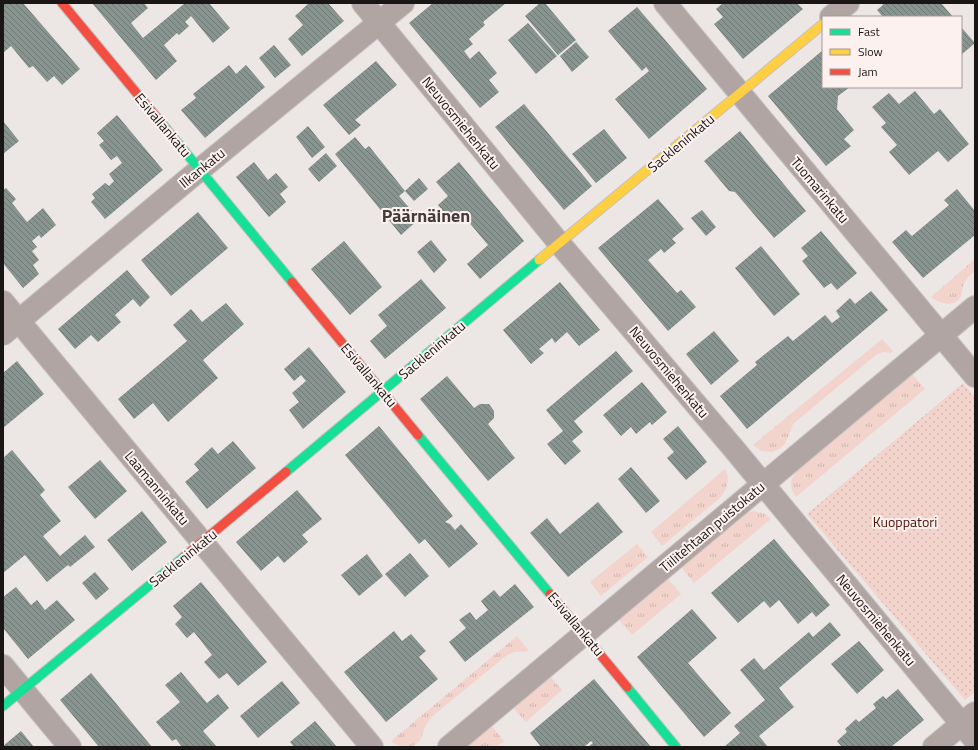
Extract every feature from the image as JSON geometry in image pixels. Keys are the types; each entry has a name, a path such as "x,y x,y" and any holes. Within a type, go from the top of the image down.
{"street":[{"name":"Esivallankatu","path":"62,3 676,747"},
{"name":"Neuvosmiehenkatu","path":"363,3 559,243 971,726"},
{"name":"Ilkankatu","path":"11,328 403,3"},
{"name":"Tuomarinkatu","path":"665,3 975,376"},
{"path":"832,16 848,3"},
{"name":"Sackleninkatu","path":"3,706 383,392 559,243 822,25"},
{"name":"Laamanninkatu","path":"3,302 11,328 202,542 372,747"},
{"name":"Tiilitehtaan puistokatu","path":"449,747 975,307"},
{"path":"3,666 70,747"},
{"path":"934,747 971,726"}],"green space":[{"path":"975,259 975,271 965,282 959,300 947,304 931,297"},
{"path":"882,339 893,351 891,353 884,352 877,354 793,424 785,444 779,449 772,452 761,451 753,445"},
{"path":"912,374 925,389 796,497 793,493 791,483 793,476 798,469"},
{"name":"Kuoppatori","path":"963,383 975,397 975,692 965,700 807,514"},
{"path":"725,469 728,477 728,483 721,497 662,546 651,532"},
{"path":"753,511 765,514 771,519 694,583 681,567 743,514"},
{"path":"637,544 648,557 601,596 590,582"},
{"path":"668,579 681,594 632,635 619,620"},
{"path":"517,636 529,651 515,652 507,655 434,715 424,729 421,738 413,746 402,747 391,741"},
{"path":"550,676 562,690 526,722 512,707"},
{"path":"491,725 504,741 496,747 465,747"}],"building":[{"path":"3,3 23,3 80,69 62,85 54,76 47,82 33,66 29,68 11,46 3,53"},
{"path":"92,3 144,3 148,8 131,23 143,38 185,3 209,3 230,28 213,43 191,16 185,22 189,26 179,35 177,33 164,45 177,61 156,80"},
{"path":"309,3 328,3 344,21 302,56 288,39 303,25 295,16"},
{"path":"433,3 506,3 483,22 485,25 469,39 473,44 464,51 470,59 479,51 497,73 489,80 499,92 480,108 409,23"},
{"path":"540,3 545,3 576,40 558,55 525,16"},
{"path":"723,3 797,3 803,9 743,59 714,24 723,17 716,9"},
{"path":"882,3 941,3 952,16 882,16 877,10 883,5"},
{"path":"637,7 707,89 649,139 615,99 649,71 646,67 642,71 608,31"},
{"path":"528,23 557,56 536,74 508,40"},
{"path":"962,28 975,43 962,54"},
{"path":"576,42 589,57 572,72 560,56"},
{"path":"274,45 291,65 275,78 259,58"},
{"path":"822,51 822,88 849,88 838,96 837,109 854,130 844,139 851,146 826,166 768,96"},
{"path":"376,61 397,85 355,120 361,125 349,135 323,105"},
{"path":"229,65 236,74 246,65 265,87 205,138 181,110 196,98 193,94"},
{"path":"915,91 934,114 940,109 969,144 948,162 938,151 909,175 889,152 897,145 881,127 886,123 872,107 889,93 899,104"},
{"path":"524,104 592,186 564,210 495,127"},
{"path":"117,115 163,170 105,219 91,202 95,198 92,194 105,183 109,186 114,181 109,174 122,163 117,156 111,160 99,145 104,141 97,133"},
{"path":"3,121 19,141 3,154"},
{"path":"308,126 325,147 312,158 296,137"},
{"path":"604,129 627,158 596,183 572,154"},
{"path":"740,131 806,211 774,238 735,192 729,191 704,161"},
{"path":"355,137 365,149 369,146 405,191 399,196 419,219 401,235 335,154"},
{"path":"326,153 337,166 319,182 308,169"},
{"path":"254,162 268,180 276,173 288,187 280,194 286,202 269,217 236,177"},
{"path":"459,162 524,241 480,279 467,264 488,245 462,214 452,223 438,205 448,196 436,182"},
{"path":"419,178 428,189 414,201 405,191"},
{"path":"6,188 16,199 12,203 27,222 43,208 56,225 41,238 39,235 32,241 37,247 32,251 39,260 33,265 39,274 23,288 3,263 3,190"},
{"path":"957,189 975,211 975,235 923,278 892,242 906,230 912,236 949,205 944,200"},
{"path":"658,199 684,229 672,239 676,243 664,253 661,249 648,260 677,293 681,290 696,307 668,331 598,248"},
{"path":"702,210 716,227 706,236 691,218"},
{"path":"198,212 228,248 171,296 141,260"},
{"path":"821,231 857,273 837,290 831,283 824,288 802,261 808,256 801,248"},
{"path":"431,240 447,260 434,273 417,252"},
{"path":"344,241 382,287 350,315 311,269"},
{"path":"761,246 800,294 774,316 735,268"},
{"path":"127,270 150,297 140,307 133,299 115,315 121,322 98,342 91,335 75,349 58,329"},
{"path":"421,279 446,308 385,359 370,341 387,326 378,315"},
{"path":"560,282 600,330 579,346 567,332 555,343 552,338 539,349 544,353 531,364 503,330"},
{"path":"871,291 888,310 747,429 720,396 757,365 755,362 788,336 793,341 825,315 832,323 840,317 836,311 850,298 855,304"},
{"path":"226,303 244,324 203,360 218,378 168,422 153,403 134,419 118,399 187,341 173,325 191,309 202,322"},
{"path":"714,331 739,361 711,385 686,354"},
{"path":"309,347 346,392 303,429 289,410 299,402 292,393 306,381 301,375 294,381 284,369"},
{"path":"616,351 633,371 574,421 583,432 572,441 581,451 565,465 547,444 563,431 546,410"},
{"path":"17,361 44,394 3,428 3,373"},
{"path":"447,376 474,408 480,404 489,404 494,411 494,418 488,424 515,458 488,481 420,399"},
{"path":"642,382 667,412 652,425 650,422 636,434 631,427 621,436 603,415"},
{"path":"379,426 453,516 445,522 450,524 455,530 461,524 478,544 449,568 425,539 419,544 345,455"},
{"path":"678,426 707,462 686,480 667,458 674,452 663,439"},
{"path":"233,441 256,468 207,509 185,482 199,470 194,464 212,447 218,454"},
{"path":"12,450 45,490 40,495 61,521 43,536 60,556 85,535 95,547 70,567 68,565 47,582 25,555 3,573 3,458"},
{"path":"100,460 127,491 95,519 68,487"},
{"path":"631,467 660,501 646,513 618,479"},
{"path":"297,490 322,519 302,535 308,542 284,563 278,556 261,571 236,542"},
{"path":"598,502 623,532 568,577 530,533 547,518 560,534"},
{"path":"142,511 167,542 132,571 107,540"},
{"path":"774,539 830,605 816,617 812,612 798,624 779,600 770,608 764,601 738,623 711,593"},
{"path":"410,553 429,576 405,597 385,574"},
{"path":"367,554 383,576 359,596 341,575"},
{"path":"95,572 109,589 96,600 82,583"},
{"path":"201,582 267,662 238,686 227,673 219,679 204,662 212,655 194,632 187,638 175,624 182,617 173,606"},
{"path":"515,584 534,607 465,662 449,642 466,628 459,620 470,612 476,620 488,610 481,601 494,590 500,597"},
{"path":"16,587 31,605 37,600 45,610 57,600 75,620 28,659 3,628 3,597"},
{"path":"692,609 717,638 688,663 731,713 704,737 637,657"},
{"path":"830,622 841,635 779,688 794,707 759,736 768,747 724,747 740,733 734,726 765,700 740,670 754,658 764,670 809,632 813,637"},
{"path":"394,631 402,641 411,634 426,651 419,657 438,679 386,722 344,672"},
{"path":"859,641 884,670 857,694 831,664"},
{"path":"181,672 207,703 218,694 229,708 203,731 217,747 182,747 176,739 172,741 156,722 180,702 165,685"},
{"path":"91,673 152,747 99,747 60,700"},
{"path":"594,679 651,747 588,747 593,743 591,741 584,747 541,747 530,733"},
{"path":"282,681 300,703 258,738 240,716"},
{"path":"898,689 924,720 891,747 842,747 837,741 847,732 845,729 856,719 859,722 876,708 873,704 883,696 886,699"},
{"path":"315,721 337,747 294,747 290,742"},
{"path":"21,731 34,747 3,747 3,746"}],"traffic: fast":[{"path":"163,125 292,282"},
{"path":"286,472 539,260"},
{"path":"418,435 550,594"},
{"path":"3,706 185,556"},
{"path":"627,687 676,747"}],"traffic: slow":[{"path":"539,260 822,25"}],"traffic: jam":[{"path":"62,3 163,125"},
{"path":"292,282 418,435"},
{"path":"185,556 286,472"},
{"path":"550,594 627,687"}],"district":[{"name":"Päärnäinen","path":"426,216"}]}
